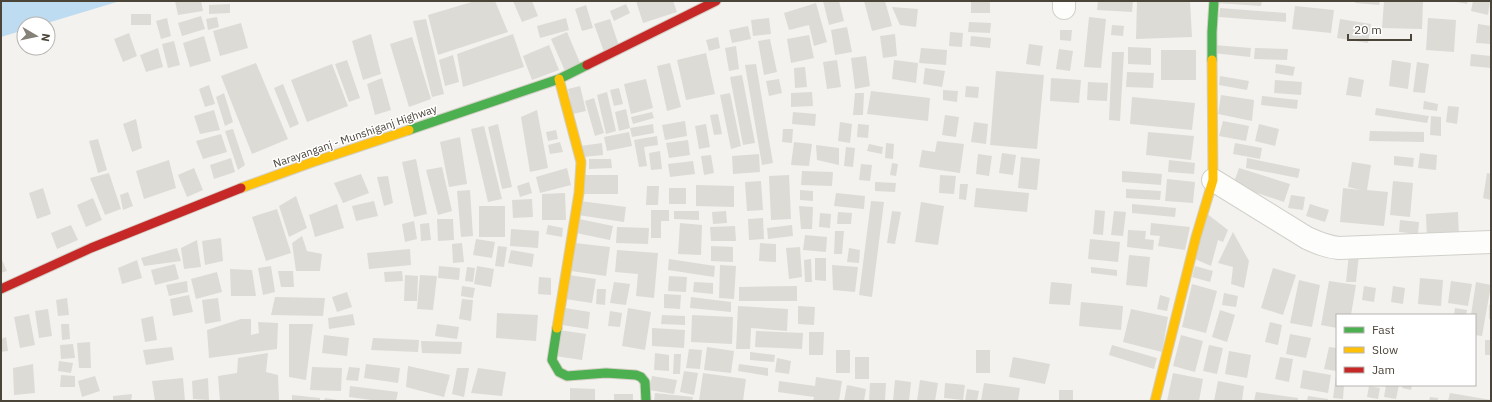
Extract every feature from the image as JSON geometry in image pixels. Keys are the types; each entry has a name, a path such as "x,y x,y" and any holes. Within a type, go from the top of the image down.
{"street":[{"name":"Narayanganj - Munshiganj Highway","path":"1,289 91,248 225,194 559,79 716,1"},
{"path":"1155,401 1196,237 1213,180 1212,32 1214,1"},
{"path":"559,79 582,167 552,360 555,369 560,374 567,376 614,373 640,376 644,381 646,388 646,401"},
{"path":"1213,180 1307,238 1321,245 1339,248 1491,242"}],"water":[{"path":"1,1 120,1 56,20 56,16 16,16 16,32 1,37"}],"building":[{"path":"175,1 201,1 203,11 178,15"},
{"path":"475,1 495,1 508,32 438,55 428,15"},
{"path":"513,1 532,1 538,16 522,22"},
{"path":"636,1 673,1 677,12 643,23"},
{"path":"823,1 839,1 844,21 829,25"},
{"path":"864,1 885,1 892,26 872,31"},
{"path":"971,1 990,1 990,13 971,13"},
{"path":"1098,1 1133,1 1132,12 1097,10"},
{"path":"1137,1 1190,1 1192,37 1136,39"},
{"path":"1216,1 1262,1 1261,6 1216,3"},
{"path":"1356,1 1380,1 1379,5 1355,3"},
{"path":"1384,1 1423,1 1422,29 1382,28"},
{"path":"1451,1 1468,1 1467,4"},
{"path":"1473,1 1490,1 1488,15 1471,11"},
{"path":"816,3 827,42 814,46 809,25 789,30 784,13"},
{"path":"230,4 230,13 209,14 209,5"},
{"path":"626,4 630,13 614,21 610,11"},
{"path":"586,5 593,28 582,31 575,9"},
{"path":"1295,6 1334,10 1331,33 1292,29"},
{"path":"892,7 918,9 916,27 900,25"},
{"path":"1220,8 1286,13 1286,22 1219,17"},
{"path":"131,14 151,14 151,25 131,25"},
{"path":"201,16 205,29 182,36 178,23"},
{"path":"217,17 219,27 208,30 206,19"},
{"path":"1089,17 1106,19 1101,68 1084,67"},
{"path":"167,18 171,36 161,39 156,21"},
{"path":"566,18 569,30 540,38 537,26"},
{"path":"769,18 771,34 753,36 751,20"},
{"path":"1428,18 1456,20 1454,52 1426,50"},
{"path":"426,19 444,94 432,97 413,21"},
{"path":"610,19 619,46 604,52 594,24"},
{"path":"1340,19 1371,24 1368,43 1337,38"},
{"path":"969,22 991,23 990,33 968,32"},
{"path":"241,23 248,48 220,56 213,31"},
{"path":"1478,24 1491,26 1491,44 1476,43"},
{"path":"1112,25 1124,26 1123,36 1111,35"},
{"path":"748,26 751,39 732,43 729,30"},
{"path":"847,27 852,52 835,55 831,30"},
{"path":"1060,30 1072,30 1071,41 1060,40"},
{"path":"567,32 581,65 565,71 551,39"},
{"path":"950,32 963,33 962,47 949,46"},
{"path":"129,33 137,56 123,62 114,39"},
{"path":"371,34 381,74 363,80 352,41"},
{"path":"513,34 524,67 463,87 457,54"},
{"path":"895,34 897,56 883,58 880,36"},
{"path":"809,35 814,58 791,63 787,39"},
{"path":"204,36 211,61 190,67 183,43"},
{"path":"971,36 991,38 990,48 970,46"},
{"path":"412,37 431,99 409,107 390,44"},
{"path":"718,37 720,48 709,51 706,40"},
{"path":"770,39 777,72 764,75 758,41"},
{"path":"174,41 180,65 168,68 162,44"},
{"path":"1029,44 1043,46 1040,66 1026,64"},
{"path":"549,45 559,70 532,80 523,56"},
{"path":"1214,45 1251,48 1250,57 1213,53"},
{"path":"736,46 739,69 729,71 725,48"},
{"path":"1128,47 1151,48 1151,65 1128,64"},
{"path":"158,48 163,67 146,72 140,55"},
{"path":"921,48 947,50 946,65 919,63"},
{"path":"1255,48 1288,49 1287,60 1254,59"},
{"path":"1059,49 1073,51 1070,71 1056,69"},
{"path":"1161,50 1196,50 1196,80 1161,80"},
{"path":"1112,52 1124,52 1120,121 1109,120"},
{"path":"706,53 715,94 686,100 677,60"},
{"path":"1471,54 1491,56 1491,68 1470,66"},
{"path":"453,55 459,82 445,86 439,60"},
{"path":"866,56 870,86 855,89 851,58"},
{"path":"347,60 360,98 349,102 335,64"},
{"path":"837,60 841,87 827,89 823,62"},
{"path":"894,60 918,63 916,83 892,79"},
{"path":"1392,60 1411,63 1408,89 1389,86"},
{"path":"1417,62 1429,64 1425,93 1413,92"},
{"path":"256,63 288,139 252,154 221,76"},
{"path":"670,63 681,107 667,111 657,66"},
{"path":"332,64 348,106 307,122 291,80"},
{"path":"756,64 773,163 762,165 745,65"},
{"path":"1276,64 1295,67 1293,76 1275,73"},
{"path":"805,67 807,87 795,88 794,68"},
{"path":"925,68 945,71 942,87 923,84"},
{"path":"996,71 1044,75 1037,149 990,145"},
{"path":"1127,72 1154,73 1153,88 1126,87"},
{"path":"742,75 755,143 743,145 730,77"},
{"path":"1220,76 1249,81 1247,90 1219,85"},
{"path":"1349,77 1364,80 1361,97 1346,95"},
{"path":"382,78 391,110 375,115 367,84"},
{"path":"1051,78 1081,80 1079,103 1050,101"},
{"path":"646,79 653,108 631,114 624,84"},
{"path":"779,79 782,93 769,96 766,81"},
{"path":"1275,80 1302,82 1301,95 1274,93"},
{"path":"1088,82 1108,83 1107,101 1087,100"},
{"path":"283,84 299,124 290,128 274,88"},
{"path":"209,85 215,104 205,107 199,89"},
{"path":"580,86 586,111 573,114 568,89"},
{"path":"966,86 979,87 978,98 965,97"},
{"path":"619,88 623,104 614,106 610,90"},
{"path":"943,90 958,91 957,102 943,100"},
{"path":"871,91 930,98 928,121 867,114"},
{"path":"607,92 616,131 606,134 597,95"},
{"path":"812,92 813,106 791,107 791,93"},
{"path":"224,93 233,122 225,126 216,97"},
{"path":"730,93 741,146 731,149 720,95"},
{"path":"855,93 864,93 863,115 853,115"},
{"path":"1221,95 1254,100 1252,121 1218,114"},
{"path":"1262,96 1298,100 1297,109 1261,105"},
{"path":"1132,97 1195,103 1192,130 1130,124"},
{"path":"594,98 604,133 595,136 585,101"},
{"path":"1424,101 1438,104 1437,111 1423,109"},
{"path":"1448,106 1459,107 1457,124 1446,122"},
{"path":"1376,108 1429,116 1427,123 1375,115"},
{"path":"626,109 630,128 619,131 615,112"},
{"path":"214,110 220,130 200,134 194,116"},
{"path":"537,110 548,168 530,172 521,117"},
{"path":"652,112 654,118 633,124 631,117"},
{"path":"793,112 816,114 815,126 792,124"},
{"path":"718,114 722,134 714,135 710,115"},
{"path":"945,115 959,117 956,137 942,135"},
{"path":"1431,116 1441,117 1441,136 1430,135"},
{"path":"136,119 142,148 132,152 123,124"},
{"path":"685,121 687,136 665,140 662,125"},
{"path":"1223,121 1249,126 1246,141 1219,136"},
{"path":"840,122 852,124 850,143 838,141"},
{"path":"974,122 988,124 986,144 971,142"},
{"path":"498,124 512,187 502,189 488,127"},
{"path":"653,124 654,133 632,137 630,128"},
{"path":"706,124 710,147 699,149 695,126"},
{"path":"858,124 869,125 868,138 857,137"},
{"path":"1259,124 1279,129 1275,146 1255,141"},
{"path":"484,126 502,199 488,202 471,129"},
{"path":"233,129 245,165 238,170 225,131"},
{"path":"783,129 793,129 792,143 782,142"},
{"path":"556,130 558,139 548,141 546,132"},
{"path":"1370,131 1424,132 1424,142 1369,141"},
{"path":"629,132 632,146 607,151 604,137"},
{"path":"1148,132 1194,136 1191,160 1146,155"},
{"path":"221,134 227,152 203,159 196,141"},
{"path":"657,136 658,145 644,147 647,166 639,167 634,140"},
{"path":"460,137 467,184 449,187 440,142"},
{"path":"98,139 107,170 98,173 89,141"},
{"path":"688,140 690,155 669,158 666,143"},
{"path":"937,141 964,144 960,173 919,167 922,150 935,152"},
{"path":"560,142 563,152 550,154 548,145"},
{"path":"794,142 812,144 809,166 791,165"},
{"path":"602,143 603,155 582,157 580,146"},
{"path":"886,143 894,144 893,159 885,158"},
{"path":"1235,143 1262,148 1260,159 1233,154"},
{"path":"869,144 883,147 882,154 867,151"},
{"path":"816,145 839,148 839,165 817,160"},
{"path":"846,147 855,148 853,167 844,166"},
{"path":"660,151 662,169 651,170 649,153"},
{"path":"1002,153 1016,155 1013,175 999,173"},
{"path":"1420,153 1437,155 1436,170 1418,168"},
{"path":"759,154 760,172 733,174 732,156"},
{"path":"978,154 992,156 989,176 976,174"},
{"path":"711,155 714,173 704,175 701,156"},
{"path":"1394,156 1414,158 1413,167 1394,165"},
{"path":"1021,157 1040,159 1037,190 1018,188"},
{"path":"231,158 235,172 214,179 210,165"},
{"path":"1247,158 1300,169 1298,178 1246,168"},
{"path":"416,159 427,214 414,217 402,162"},
{"path":"589,159 611,159 612,168 589,169"},
{"path":"169,160 176,188 144,199 136,171"},
{"path":"1169,160 1195,163 1194,174 1168,172"},
{"path":"693,161 695,174 670,177 668,164"},
{"path":"1352,162 1371,165 1367,190 1388,192 1384,226 1340,222 1343,188 1361,190 1348,187"},
{"path":"892,163 898,164 896,176 890,175"},
{"path":"861,164 872,165 870,181 859,180"},
{"path":"442,167 452,211 438,215 426,170"},
{"path":"194,168 203,190 187,197 178,175"},
{"path":"567,168 571,185 540,193 536,177"},
{"path":"1239,168 1290,184 1284,202 1233,185"},
{"path":"802,171 833,172 832,186 801,185"},
{"path":"1122,171 1162,174 1161,185 1122,182"},
{"path":"109,173 121,209 105,215 90,178"},
{"path":"1487,173 1491,174 1491,200 1483,198"},
{"path":"361,174 369,193 343,203 334,183"},
{"path":"584,175 618,175 618,194 584,194"},
{"path":"789,175 791,219 771,220 769,176"},
{"path":"940,175 956,176 954,194 939,193"},
{"path":"388,176 393,203 384,206 377,177"},
{"path":"1167,179 1195,182 1193,203 1165,201"},
{"path":"761,181 763,210 747,211 745,182"},
{"path":"1393,181 1413,183 1410,217 1390,215"},
{"path":"529,182 532,193 520,197 517,186"},
{"path":"875,182 896,183 895,192 875,191"},
{"path":"960,184 968,184 966,200 959,199"},
{"path":"696,185 734,186 734,207 696,206"},
{"path":"647,186 659,186 658,205 646,205"},
{"path":"43,188 51,214 37,219 29,193"},
{"path":"669,188 686,188 686,204 669,204"},
{"path":"976,188 1029,193 1027,212 974,207"},
{"path":"1126,189 1161,191 1160,200 1126,198"},
{"path":"470,190 473,236 461,237 457,191"},
{"path":"800,190 813,191 813,201 800,200"},
{"path":"128,192 133,206 123,210 120,195"},
{"path":"565,193 566,220 542,220 542,194"},
{"path":"836,193 865,196 864,209 834,206"},
{"path":"1291,195 1305,197 1303,210 1288,208"},
{"path":"296,196 307,228 289,237 279,206"},
{"path":"93,198 102,220 86,227 77,205"},
{"path":"532,199 533,217 513,218 512,200"},
{"path":"374,201 378,216 356,221 352,206"},
{"path":"580,201 626,207 624,222 578,215"},
{"path":"871,201 884,202 872,297 859,295"},
{"path":"921,202 944,206 938,245 915,242"},
{"path":"337,204 344,228 315,237 309,215"},
{"path":"1132,204 1176,208 1175,217 1132,213"},
{"path":"1310,204 1329,210 1325,222 1306,216"},
{"path":"479,206 505,206 505,237 479,237"},
{"path":"799,206 813,207 812,229 801,229"},
{"path":"277,209 291,253 266,261 252,217"},
{"path":"651,210 669,210 669,221 661,221 661,238 651,238"},
{"path":"1095,210 1105,211 1103,235 1093,234"},
{"path":"674,211 699,211 699,220 674,219"},
{"path":"726,211 727,223 713,224 712,212"},
{"path":"892,211 901,212 895,244 887,243"},
{"path":"1114,211 1126,212 1123,236 1111,235"},
{"path":"838,212 852,213 851,224 837,224"},
{"path":"1458,212 1459,238 1427,240 1426,214"},
{"path":"820,213 831,214 830,228 819,227"},
{"path":"1206,213 1228,230 1223,242 1218,240 1211,266 1195,259"},
{"path":"763,218 764,239 749,240 748,219"},
{"path":"437,219 453,219 454,240 438,241"},
{"path":"579,219 613,226 610,240 576,233"},
{"path":"1400,220 1419,222 1418,234 1399,232"},
{"path":"414,221 417,239 405,242 402,224"},
{"path":"429,223 431,240 421,241 420,224"},
{"path":"680,223 702,225 701,255 678,254"},
{"path":"1151,223 1190,227 1185,250 1158,246 1160,236 1150,235"},
{"path":"71,225 78,240 57,249 51,233"},
{"path":"548,225 563,228 562,237 546,234"},
{"path":"792,225 793,236 768,239 767,228"},
{"path":"735,226 736,241 711,241 710,227"},
{"path":"617,227 649,228 648,244 616,243"},
{"path":"511,229 539,231 538,248 510,246"},
{"path":"1128,230 1146,231 1145,239 1154,240 1153,250 1127,247"},
{"path":"835,231 844,231 842,254 834,254"},
{"path":"1233,232 1249,261 1244,288 1231,284 1233,267 1218,263"},
{"path":"805,235 827,237 826,252 803,250"},
{"path":"302,236 307,251 322,254 320,271 296,271 292,243"},
{"path":"221,238 223,261 205,265 202,241"},
{"path":"476,239 495,242 492,258 473,255"},
{"path":"1090,239 1120,242 1118,262 1088,259"},
{"path":"197,240 201,267 184,269 181,248"},
{"path":"462,243 464,262 453,263 452,244"},
{"path":"575,243 610,247 606,276 571,271"},
{"path":"760,243 776,244 776,262 759,261"},
{"path":"498,246 507,247 504,267 495,266"},
{"path":"711,246 733,247 733,262 711,261"},
{"path":"800,247 802,277 789,279 786,248"},
{"path":"177,248 181,261 144,266 141,258"},
{"path":"849,248 860,250 859,263 847,262"},
{"path":"410,249 411,265 369,269 367,253"},
{"path":"511,250 534,254 532,267 508,263"},
{"path":"617,250 658,253 654,298 636,296 638,274 615,272"},
{"path":"1349,254 1359,255 1356,282 1346,282"},
{"path":"1129,255 1150,257 1147,287 1126,285"},
{"path":"1,258 7,271 1,273"},
{"path":"815,258 826,258 826,281 815,280"},
{"path":"669,259 715,266 714,277 668,270"},
{"path":"811,259 812,282 805,282 804,260"},
{"path":"137,260 142,278 122,284 118,268"},
{"path":"175,264 179,279 155,285 151,270"},
{"path":"720,265 736,266 734,299 719,298"},
{"path":"832,265 858,267 855,292 833,290"},
{"path":"271,266 275,292 263,295 258,268"},
{"path":"439,266 460,268 459,280 438,278"},
{"path":"477,266 494,269 491,287 474,284"},
{"path":"1195,266 1213,271 1210,282 1192,277"},
{"path":"467,267 475,268 473,282 465,281"},
{"path":"1091,267 1117,270 1117,276 1091,273"},
{"path":"1273,268 1296,275 1283,315 1261,308"},
{"path":"230,269 252,270 256,296 231,296"},
{"path":"278,271 293,271 294,287 281,287"},
{"path":"402,271 403,281 385,282 384,272"},
{"path":"217,272 222,292 196,299 191,279"},
{"path":"405,275 418,276 417,301 404,301"},
{"path":"420,275 437,276 433,310 417,309"},
{"path":"569,275 596,279 592,303 565,299"},
{"path":"669,276 687,277 686,292 668,291"},
{"path":"539,277 551,278 551,295 538,294"},
{"path":"1420,278 1443,280 1441,306 1418,304"},
{"path":"1299,280 1320,285 1312,327 1290,323"},
{"path":"187,281 188,292 169,296 166,285"},
{"path":"1329,281 1356,285 1351,314 1336,314 1336,328 1321,325"},
{"path":"1451,281 1472,284 1468,306 1448,303"},
{"path":"614,282 630,284 626,305 610,303"},
{"path":"694,282 713,283 713,294 693,292"},
{"path":"1051,282 1072,284 1070,305 1049,304"},
{"path":"1476,282 1491,285 1482,336 1476,335 1476,314 1471,314"},
{"path":"1192,284 1217,291 1206,333 1182,327"},
{"path":"462,286 475,288 473,298 461,296"},
{"path":"797,286 797,301 739,301 739,287"},
{"path":"1364,286 1376,288 1374,302 1362,300"},
{"path":"1393,286 1405,288 1403,304 1391,302"},
{"path":"597,289 606,289 605,305 596,304"},
{"path":"347,292 352,307 337,312 332,297"},
{"path":"1224,293 1238,296 1236,307 1222,305"},
{"path":"664,294 681,295 680,309 664,308"},
{"path":"189,295 193,312 173,316 170,299"},
{"path":"1160,295 1170,298 1167,311 1157,309"},
{"path":"275,297 325,298 323,316 271,315"},
{"path":"691,297 731,302 731,312 690,308"},
{"path":"67,298 69,315 58,316 56,300"},
{"path":"218,298 221,321 205,324 202,300"},
{"path":"462,299 473,300 471,321 459,319"},
{"path":"1081,302 1123,306 1121,330 1079,326"},
{"path":"1489,305 1491,305 1491,319 1489,319"},
{"path":"738,306 788,309 787,331 751,328 750,349 736,349"},
{"path":"798,306 815,307 814,325 798,324"},
{"path":"565,308 590,312 588,329 562,325"},
{"path":"628,308 651,312 645,350 622,346"},
{"path":"1455,308 1467,310 1466,314 1454,314"},
{"path":"48,309 52,336 39,338 35,311"},
{"path":"1131,309 1168,317 1162,352 1123,342"},
{"path":"1220,310 1235,315 1227,342 1212,337"},
{"path":"610,311 622,313 620,327 608,326"},
{"path":"497,313 538,315 536,341 496,338"},
{"path":"29,314 35,345 20,348 14,317"},
{"path":"353,314 355,325 329,329 328,318"},
{"path":"662,315 685,316 685,325 661,324"},
{"path":"692,315 733,317 732,344 691,342"},
{"path":"153,316 157,340 145,342 141,319"},
{"path":"241,319 251,319 251,335 259,333 258,322 278,323 277,349 209,358 207,330"},
{"path":"1270,322 1282,325 1278,345 1265,342"},
{"path":"61,324 69,324 70,339 62,340"},
{"path":"289,324 313,324 306,380 289,377"},
{"path":"437,324 459,327 457,339 435,336"},
{"path":"652,328 685,330 684,348 652,346"},
{"path":"559,330 586,334 582,360 555,356"},
{"path":"756,331 803,333 802,349 755,347"},
{"path":"809,332 824,332 823,355 809,355"},
{"path":"1290,334 1311,338 1306,358 1286,354"},
{"path":"324,335 349,338 347,356 322,353"},
{"path":"1181,335 1203,341 1195,372 1173,366"},
{"path":"6,337 8,351 1,352 1,339"},
{"path":"373,338 419,340 418,352 371,350"},
{"path":"1485,340 1491,340 1491,355 1485,355"},
{"path":"421,341 462,342 461,354 422,353"},
{"path":"90,342 91,368 79,368 77,343"},
{"path":"73,344 75,358 61,359 60,345"},
{"path":"1112,345 1157,358 1154,369 1109,355"},
{"path":"1209,345 1223,348 1217,374 1203,371"},
{"path":"172,347 174,360 146,365 143,350"},
{"path":"707,347 734,351 731,373 704,370"},
{"path":"1329,347 1336,348 1336,371 1324,369"},
{"path":"689,349 702,350 700,369 686,368"},
{"path":"836,350 850,350 850,373 836,373"},
{"path":"976,350 990,350 990,373 976,373"},
{"path":"1229,351 1251,355 1247,378 1225,374"},
{"path":"750,352 775,355 774,362 750,360"},
{"path":"268,353 266,372 278,375 279,401 220,401 218,376 237,373 238,358"},
{"path":"655,353 669,355 669,371 654,370"},
{"path":"674,354 681,354 680,374 673,374"},
{"path":"855,357 869,357 869,379 855,379"},
{"path":"1013,357 1050,364 1045,384 1009,377"},
{"path":"1280,357 1293,359 1289,382 1275,379"},
{"path":"777,358 791,361 789,374 775,372"},
{"path":"59,361 73,363 71,373 58,371"},
{"path":"33,364 35,393 14,395 13,368"},
{"path":"366,364 400,368 398,383 364,378"},
{"path":"739,364 768,368 768,376 738,371"},
{"path":"408,366 450,375 444,397 406,387"},
{"path":"312,367 342,368 341,391 310,390"},
{"path":"349,367 360,368 358,381 346,380"},
{"path":"457,368 469,368 464,397 452,394"},
{"path":"478,368 506,372 502,396 471,393"},
{"path":"1303,370 1331,375 1328,393 1300,388"},
{"path":"684,371 698,373 694,395 680,392"},
{"path":"703,373 746,379 743,401 699,401"},
{"path":"1173,373 1203,379 1199,401 1167,401"},
{"path":"61,375 75,376 75,387 60,387"},
{"path":"95,376 100,391 82,397 78,381"},
{"path":"652,376 677,380 674,394 649,390"},
{"path":"1336,376 1336,386 1344,386 1343,399 1333,398"},
{"path":"816,377 842,381 839,401 813,401 814,397 778,392 779,381 815,386"},
{"path":"183,378 185,401 155,401 152,381"},
{"path":"208,378 209,400 193,399 192,381"},
{"path":"895,380 911,382 909,401 893,401"},
{"path":"920,380 938,383 935,401 917,401"},
{"path":"1218,381 1244,386 1242,401 1214,401"},
{"path":"870,383 886,383 885,401 869,401"},
{"path":"945,383 965,385 963,400 944,398"},
{"path":"984,383 1020,388 1018,401 981,401"},
{"path":"847,385 866,389 864,401 844,401"},
{"path":"350,386 398,392 396,401 379,401 349,397"},
{"path":"1369,386 1380,388 1378,399 1367,397"},
{"path":"1386,386 1399,386 1396,399 1384,397"},
{"path":"1403,386 1412,386 1411,390 1402,388"},
{"path":"570,388 595,389 595,401 570,401"},
{"path":"967,389 979,391 977,401 965,401"},
{"path":"1059,390 1073,390 1073,401 1059,401"},
{"path":"1256,392 1298,398 1298,401 1254,401"},
{"path":"655,393 693,397 692,401 654,401"},
{"path":"1450,393 1491,400 1491,401 1448,401"},
{"path":"132,394 131,401 113,401 113,396"},
{"path":"614,394 633,394 633,401 614,401"},
{"path":"292,395 320,398 320,401 292,401"},
{"path":"1308,396 1328,399 1328,401 1307,401"},
{"path":"1430,397 1438,398 1438,401 1429,401"},
{"path":"325,398 338,400 338,401 324,401"}],"traffic: fast":[{"path":"1212,60 1214,1"},
{"path":"409,130 559,79 587,65"},
{"path":"557,328 552,360 559,372 567,376 606,373 636,375 641,377 645,382 646,401"}],"traffic: slow":[{"path":"1155,401 1196,237 1213,180 1212,60"},
{"path":"557,328 579,193 581,162 559,79"},
{"path":"241,188 409,130"}],"traffic: jam":[{"path":"587,65 716,1"},
{"path":"1,289 91,248 241,188"}]}
